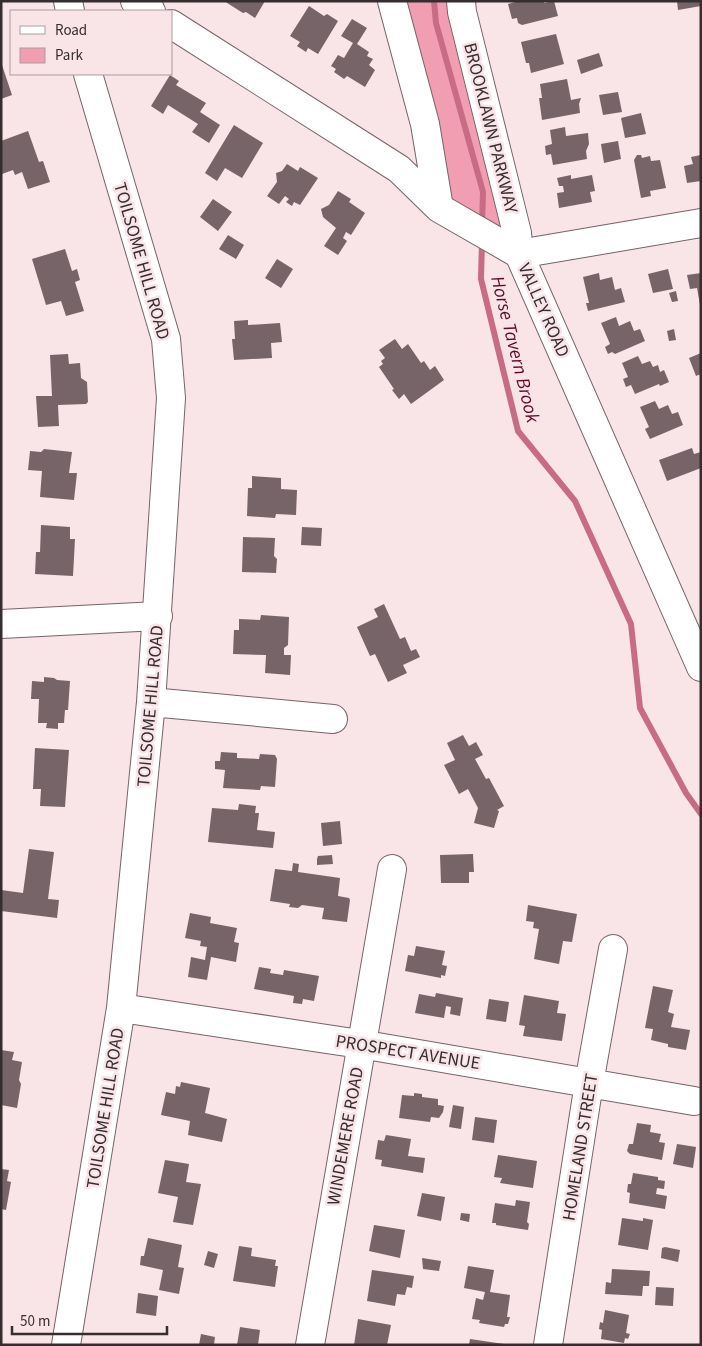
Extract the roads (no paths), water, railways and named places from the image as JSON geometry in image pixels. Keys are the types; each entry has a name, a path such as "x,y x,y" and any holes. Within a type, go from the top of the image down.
{"street":[{"path":"135,1 149,10"},
{"path":"392,1 425,124 439,208"},
{"name":"BROOKLAWN PARKWAY","path":"461,1 462,12 518,233 519,254"},
{"name":"VALLEY ROAD","path":"172,25 399,169 439,208 519,254 701,667"},
{"name":"TOILSOME HILL ROAD","path":"66,1345 121,1008 152,702 171,398 166,339 88,75"},
{"path":"519,254 701,223"},
{"path":"1,624 158,616"},
{"path":"152,702 333,720"},
{"name":"WINDEMERE ROAD","path":"310,1345 360,1044 392,869"},
{"name":"HOMELAND STREET","path":"548,1345 613,949"},
{"name":"PROSPECT AVENUE","path":"121,1008 360,1044 694,1101"}],"waterway":[{"name":"Horse Tavern Brook","path":"434,1 436,23 483,192 482,226"},
{"name":"Horse Tavern Brook","path":"482,241 481,279 518,431 575,501 631,624 640,708 686,793 701,814"}]}
